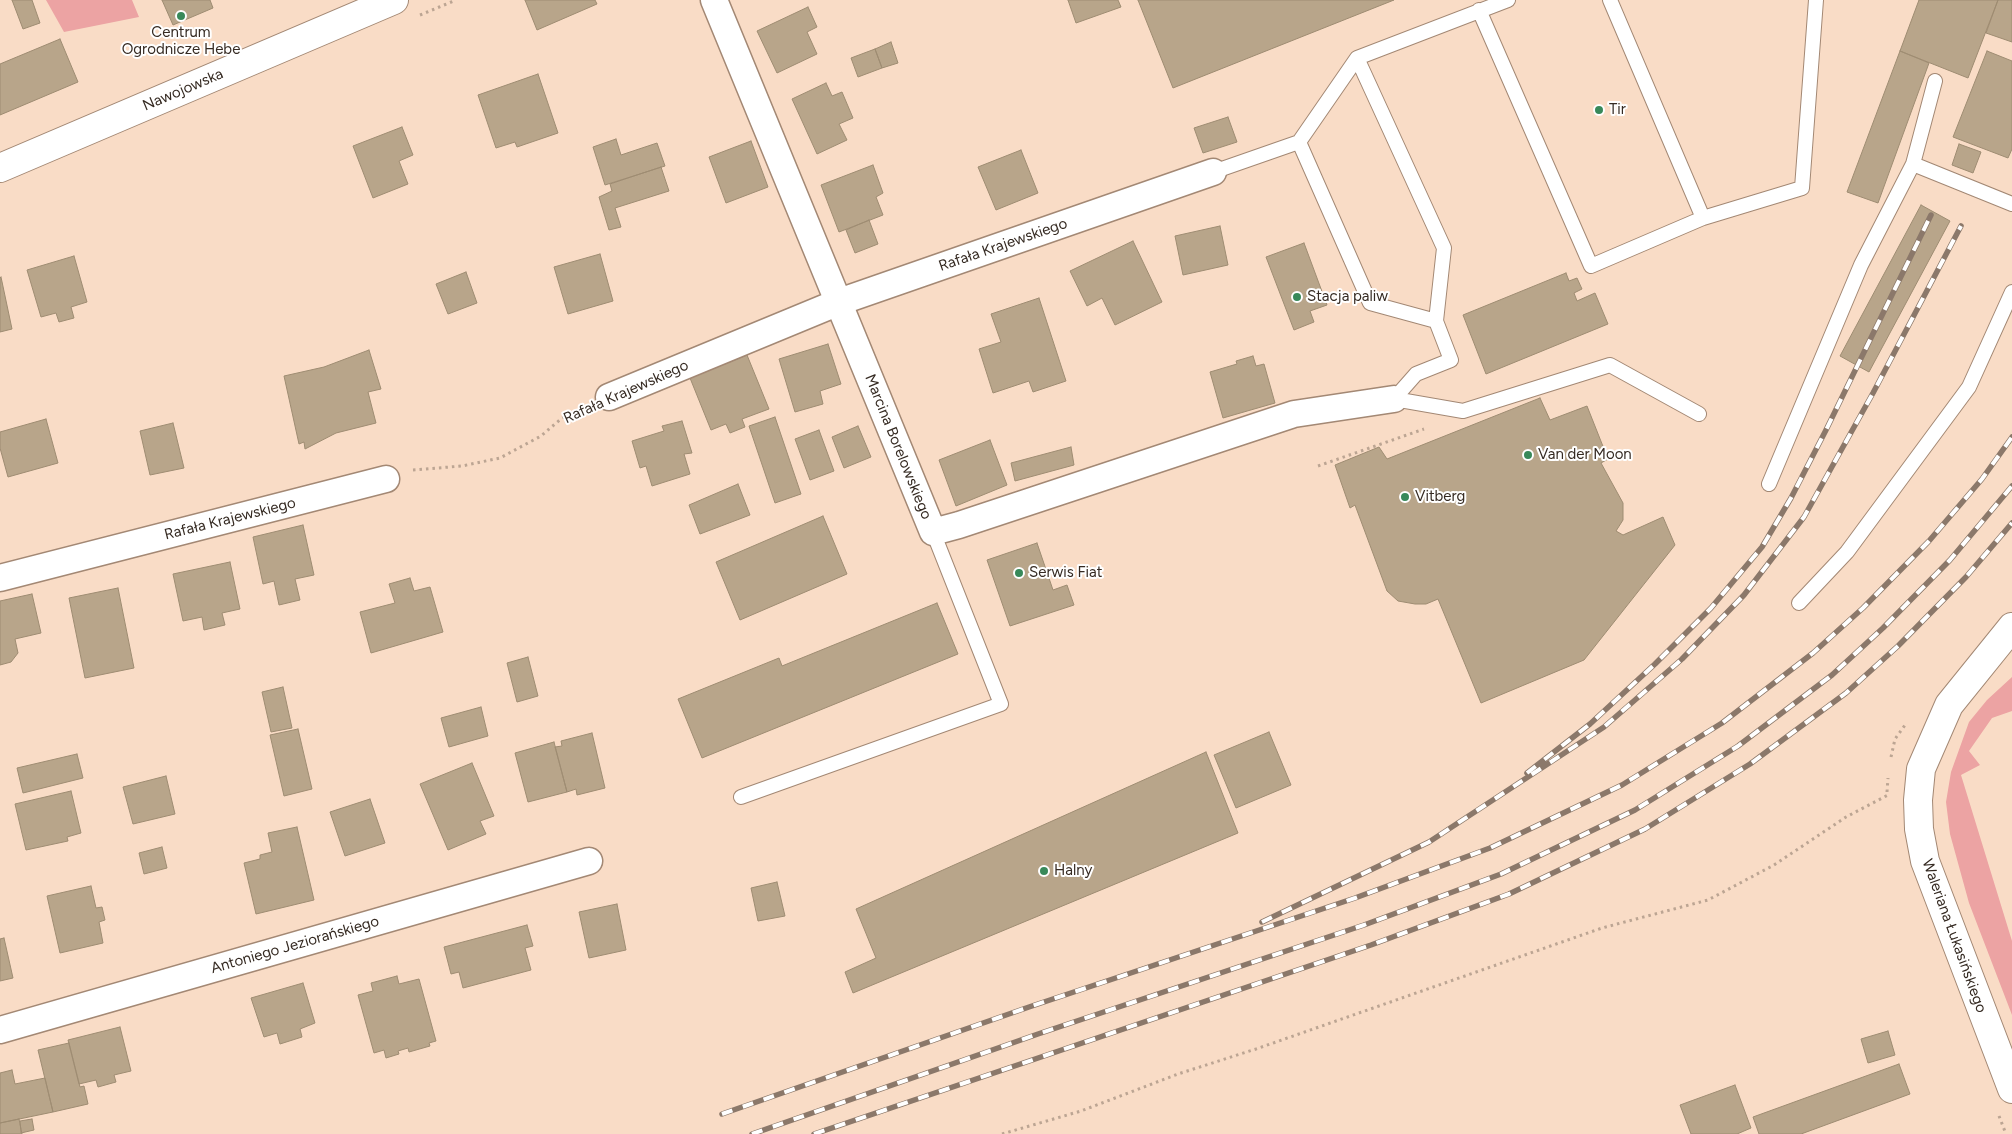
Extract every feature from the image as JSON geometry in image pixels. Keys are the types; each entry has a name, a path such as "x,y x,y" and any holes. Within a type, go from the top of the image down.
{"street":[{"name":"Nawojowska","path":"0,168 394,0"},
{"name":"Marcina Borelowskiego","path":"714,0 933,532 959,526 1294,414 1394,399"},
{"name":"Rafała Krajewskiego","path":"609,397 839,302 1213,172"},
{"name":"Rafała Krajewskiego","path":"0,578 386,479"},
{"name":"Waleriana Łukasińskiego","path":"2012,627 1949,705 1921,769 1919,783 1919,829 1925,861 2012,1089"},
{"name":"Antoniego Jeziorańskiego","path":"0,1030 589,861"}],"lane":[{"path":"1213,172 1300,142 1357,58 1508,0"},
{"path":"1610,0 1704,218"},
{"path":"1479,10 1592,266 1704,218 1802,188 1816,0"},
{"path":"1357,58 1444,248 1436,321 1451,360 1416,374 1394,399"},
{"path":"1769,484 1861,265 1913,164 1935,82"},
{"path":"1300,142 1370,303 1436,321"},
{"path":"1913,164 2012,204"},
{"path":"1798,603 1847,552 1970,387 2012,292"},
{"path":"1394,399 1463,411 1610,365 1699,414"},
{"path":"741,797 1001,704 933,532"}],"path":[{"name":"Rafała Krajewskiego","path":"386,479 407,471 462,466 500,458 541,436 562,418 609,397"},
{"path":"1318,466 1433,426 1463,411"},
{"path":"1002,1134 1081,1111 1178,1074 1274,1043 1602,928 1708,900 1774,865 1846,818 1887,796 1919,783"}],"shaded area":[{"path":"46,0 132,0 139,17 64,32"},
{"path":"2012,677 2012,711 1992,718 1969,751 1980,765 1961,775 2012,941 2012,1015 1969,903 1950,834 1946,802 1951,772 1969,722 1987,700"}],"building":[{"path":"12,0 32,0 40,23 23,29"},
{"name":"Centrum Ogrodnicze Hebe","path":"162,0 210,0 213,8 173,25"},
{"path":"525,0 595,0 597,4 537,30"},
{"path":"1068,0 1118,0 1121,7 1076,23"},
{"path":"1138,0 1394,0 1173,88"},
{"path":"1919,0 1998,0 1968,78 1900,51"},
{"path":"1998,0 2012,0 2012,42 1986,33"},
{"path":"808,7 817,27 807,32 817,54 777,73 757,31"},
{"path":"60,39 78,82 0,115 0,64"},
{"path":"891,42 898,63 882,68 875,49"},
{"path":"875,49 882,68 858,77 851,58"},
{"path":"1900,51 1929,63 1878,203 1847,192"},
{"path":"1987,51 2012,61 2012,149 2008,158 1953,137"},
{"path":"538,74 558,133 517,147 515,142 496,148 478,95"},
{"path":"826,83 832,96 842,92 853,118 839,124 847,140 817,154 792,99"},
{"path":"1228,117 1237,142 1203,153 1194,128"},
{"path":"402,127 413,155 399,161 408,184 373,198 353,146"},
{"path":"616,139 621,155 657,143 665,166 605,185 593,147"},
{"path":"751,141 768,187 726,203 709,157"},
{"path":"1959,144 1981,152 1973,173 1952,165"},
{"path":"1021,150 1038,193 996,210 978,167"},
{"path":"873,165 883,193 876,197 883,215 839,232 821,185"},
{"path":"661,167 669,191 615,208 621,227 609,230 599,197 612,191 610,184"},
{"path":"1921,205 1950,221 1869,372 1840,356"},
{"path":"869,220 878,244 855,253 846,230"},
{"path":"1220,226 1228,265 1183,275 1175,236"},
{"path":"1133,241 1162,302 1115,325 1102,298 1087,306 1070,271"},
{"path":"1304,243 1327,305 1310,311 1314,322 1294,330 1266,257"},
{"path":"600,254 613,301 568,314 554,267"},
{"path":"74,256 87,302 71,307 74,318 59,322 56,313 41,317 27,270"},
{"path":"466,272 477,303 448,314 436,284"},
{"path":"1566,273 1569,281 1577,278 1582,289 1574,293 1577,301 1595,293 1608,324 1486,374 1463,315"},
{"path":"0,278 12,329 0,332"},
{"path":"1039,298 1066,381 1033,392 1029,381 993,393 979,349 1001,342 991,314"},
{"path":"828,344 841,384 820,391 823,404 795,412 779,359"},
{"path":"369,350 381,389 368,392 376,423 336,433 305,449 304,442 299,444 284,376 324,367"},
{"path":"747,355 769,409 742,419 745,427 730,433 726,424 711,430 690,378"},
{"path":"1253,356 1256,366 1264,364 1275,403 1223,418 1210,372 1237,364 1236,361"},
{"path":"1540,398 1550,420 1587,406 1608,459 1601,463 1623,503 1623,520 1616,531 1623,535 1663,517 1675,545 1584,660 1481,703 1438,599 1426,604 1415,604 1398,601 1387,591 1355,505 1350,508 1335,465 1379,447 1387,459"},
{"path":"775,417 801,494 775,503 749,426"},
{"path":"46,419 58,463 8,477 0,448 0,432"},
{"path":"682,421 692,453 684,454 690,474 652,486 646,466 640,468 632,441 664,431 662,426"},
{"path":"173,423 184,468 150,475 140,431"},
{"path":"858,426 871,457 844,468 832,437"},
{"path":"819,430 834,471 810,480 795,439"},
{"path":"990,440 1007,485 956,506 939,460"},
{"path":"1071,447 1074,465 1015,481 1011,463"},
{"path":"738,484 750,515 700,534 689,505"},
{"path":"823,516 847,574 740,620 716,562"},
{"path":"303,525 314,575 295,579 300,600 279,605 274,581 263,584 253,537"},
{"name":"Serwis Fiat","path":"1037,543 1053,590 1067,585 1074,605 1010,626 987,560"},
{"path":"230,562 240,609 222,613 225,625 204,630 202,617 183,621 173,574"},
{"path":"410,578 414,591 430,587 443,632 371,653 360,612 395,603 389,584"},
{"path":"118,588 134,668 85,678 69,598"},
{"path":"32,594 41,633 15,639 18,653 11,662 0,665 0,601"},
{"path":"937,603 958,654 702,758 678,699 779,658 782,666"},
{"path":"528,657 538,696 517,702 507,663"},
{"path":"283,687 292,728 271,732 262,692"},
{"path":"481,707 488,736 449,747 441,718"},
{"path":"298,729 312,789 284,796 270,735"},
{"path":"1269,732 1291,785 1236,808 1214,755"},
{"path":"592,733 605,788 577,795 576,789 567,792 555,747 562,746 561,741"},
{"path":"554,742 567,792 528,802 515,753"},
{"name":"Halny","path":"1206,752 1238,833 853,993 845,972 876,958 856,909"},
{"path":"77,754 83,778 23,793 17,768"},
{"path":"472,763 494,816 480,821 486,834 448,850 420,784"},
{"path":"166,776 175,814 133,824 123,787"},
{"path":"71,791 81,833 67,837 68,841 26,850 15,804"},
{"path":"370,799 385,843 345,856 330,812"},
{"path":"297,827 314,900 256,914 244,863 260,859 260,855 272,852 268,833"},
{"path":"162,847 167,868 144,874 139,853"},
{"path":"777,882 785,916 758,921 751,888"},
{"path":"91,886 96,908 102,907 105,920 99,922 103,943 60,953 47,896"},
{"path":"617,904 626,950 589,958 579,912"},
{"path":"527,925 533,946 525,948 531,970 463,988 459,972 451,974 444,947"},
{"path":"4,938 13,978 0,981 0,939"},
{"path":"397,976 399,984 419,979 436,1041 429,1043 430,1046 409,1052 408,1048 398,1051 399,1054 386,1058 384,1050 374,1053 358,995 373,991 371,983"},
{"path":"303,983 315,1023 300,1029 302,1037 280,1044 277,1033 264,1037 251,998"},
{"path":"120,1027 131,1071 114,1075 116,1082 98,1087 96,1080 79,1084 68,1040"},
{"path":"1888,1031 1895,1055 1868,1063 1861,1039"},
{"path":"69,1043 80,1087 84,1086 88,1104 53,1112 38,1050"},
{"path":"1899,1064 1910,1094 1801,1134 1759,1134 1753,1117"},
{"path":"12,1070 15,1084 45,1078 53,1112 0,1123 0,1073"},
{"path":"1735,1085 1751,1128 1737,1134 1691,1134 1680,1105"},
{"path":"19,1119 22,1134 0,1134 0,1123"},
{"path":"32,1119 34,1130 21,1133 20,1121"}],"railway":[{"path":"1527,773 1590,724 1655,664 1711,608 1762,547 1791,498 1826,430 1931,215"},
{"path":"1262,922 1429,842 1604,727 1682,659 1744,595 1804,517 1873,393 1961,226"},
{"path":"722,1114 1029,1007 1355,898 1490,848 1622,785 1722,723 1813,653 1863,608 1929,541 1982,479 2012,437"},
{"path":"752,1134 1038,1034 1364,925 1501,874 1635,810 1738,746 1832,675 1883,628 1950,560 2012,486"},
{"path":"814,1134 1371,945 1509,894 1645,829 1750,764 1846,693 1898,646 1966,577 2012,523"}],"place":[{"name":"Centrum Ogrodnicze Hebe","path":"181,16"},
{"name":"Tir","path":"1599,110"},
{"name":"Stacja paliw","path":"1297,297"},
{"name":"Van der Moon","path":"1528,455"},
{"name":"Vitberg","path":"1405,497"},
{"name":"Serwis Fiat","path":"1019,573"},
{"name":"Halny","path":"1044,871"}]}
